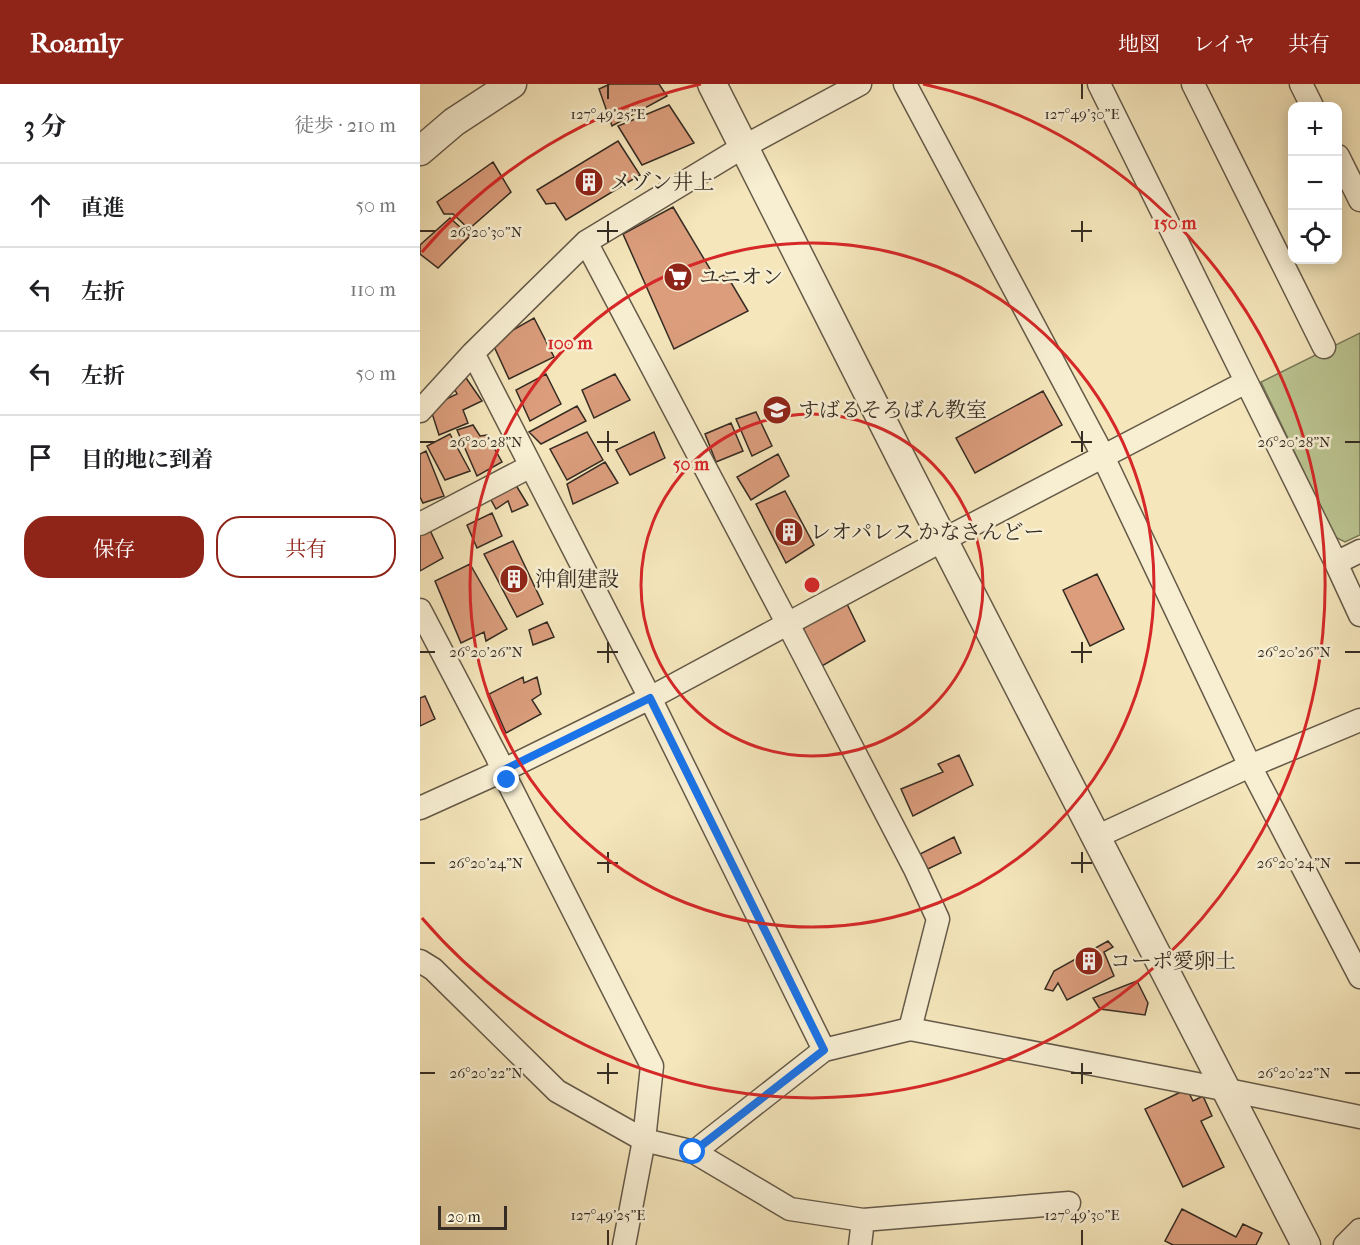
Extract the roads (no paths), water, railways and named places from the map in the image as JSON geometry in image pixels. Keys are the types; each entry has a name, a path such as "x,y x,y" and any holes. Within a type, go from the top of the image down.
{"street":[{"path":"420,151 454,122 512,84"},
{"path":"712,84 943,540 1306,1245"},
{"path":"420,411 473,353 586,242 743,147 860,84"},
{"path":"905,84 1103,456 1250,766 1360,977"},
{"path":"1099,84 1360,615"},
{"path":"1193,84 1324,347"},
{"path":"1301,84 1310,102"},
{"path":"1342,164 1360,200"},
{"path":"586,242 915,869 938,919 910,1029"},
{"path":"473,353 650,698 824,1050"},
{"path":"420,808 502,771 650,698 943,540 1246,382"},
{"path":"420,524 531,466"},
{"path":"1336,563 1360,551"},
{"path":"420,610 497,757 502,771 652,1066 644,1140 624,1245"},
{"path":"1095,837 1250,766 1360,720"},
{"path":"420,961 433,969 557,1091 644,1140 693,1152 790,1209 863,1220 1069,1203"},
{"path":"693,1152 824,1050 910,1029 1228,1090 1360,1118"},
{"path":"860,1245 863,1220"},
{"path":"1345,1245 1360,1230"}],"place":[{"name":"メゾン井上","path":"589,182"},
{"name":"ユニオン","path":"678,277"},
{"name":"すばるそろばん教室","path":"777,410"},
{"name":"レオパレス かなさんどー","path":"789,532"},
{"name":"沖創建設","path":"514,579"},
{"name":"コーポ愛卵土","path":"1089,961"}]}
